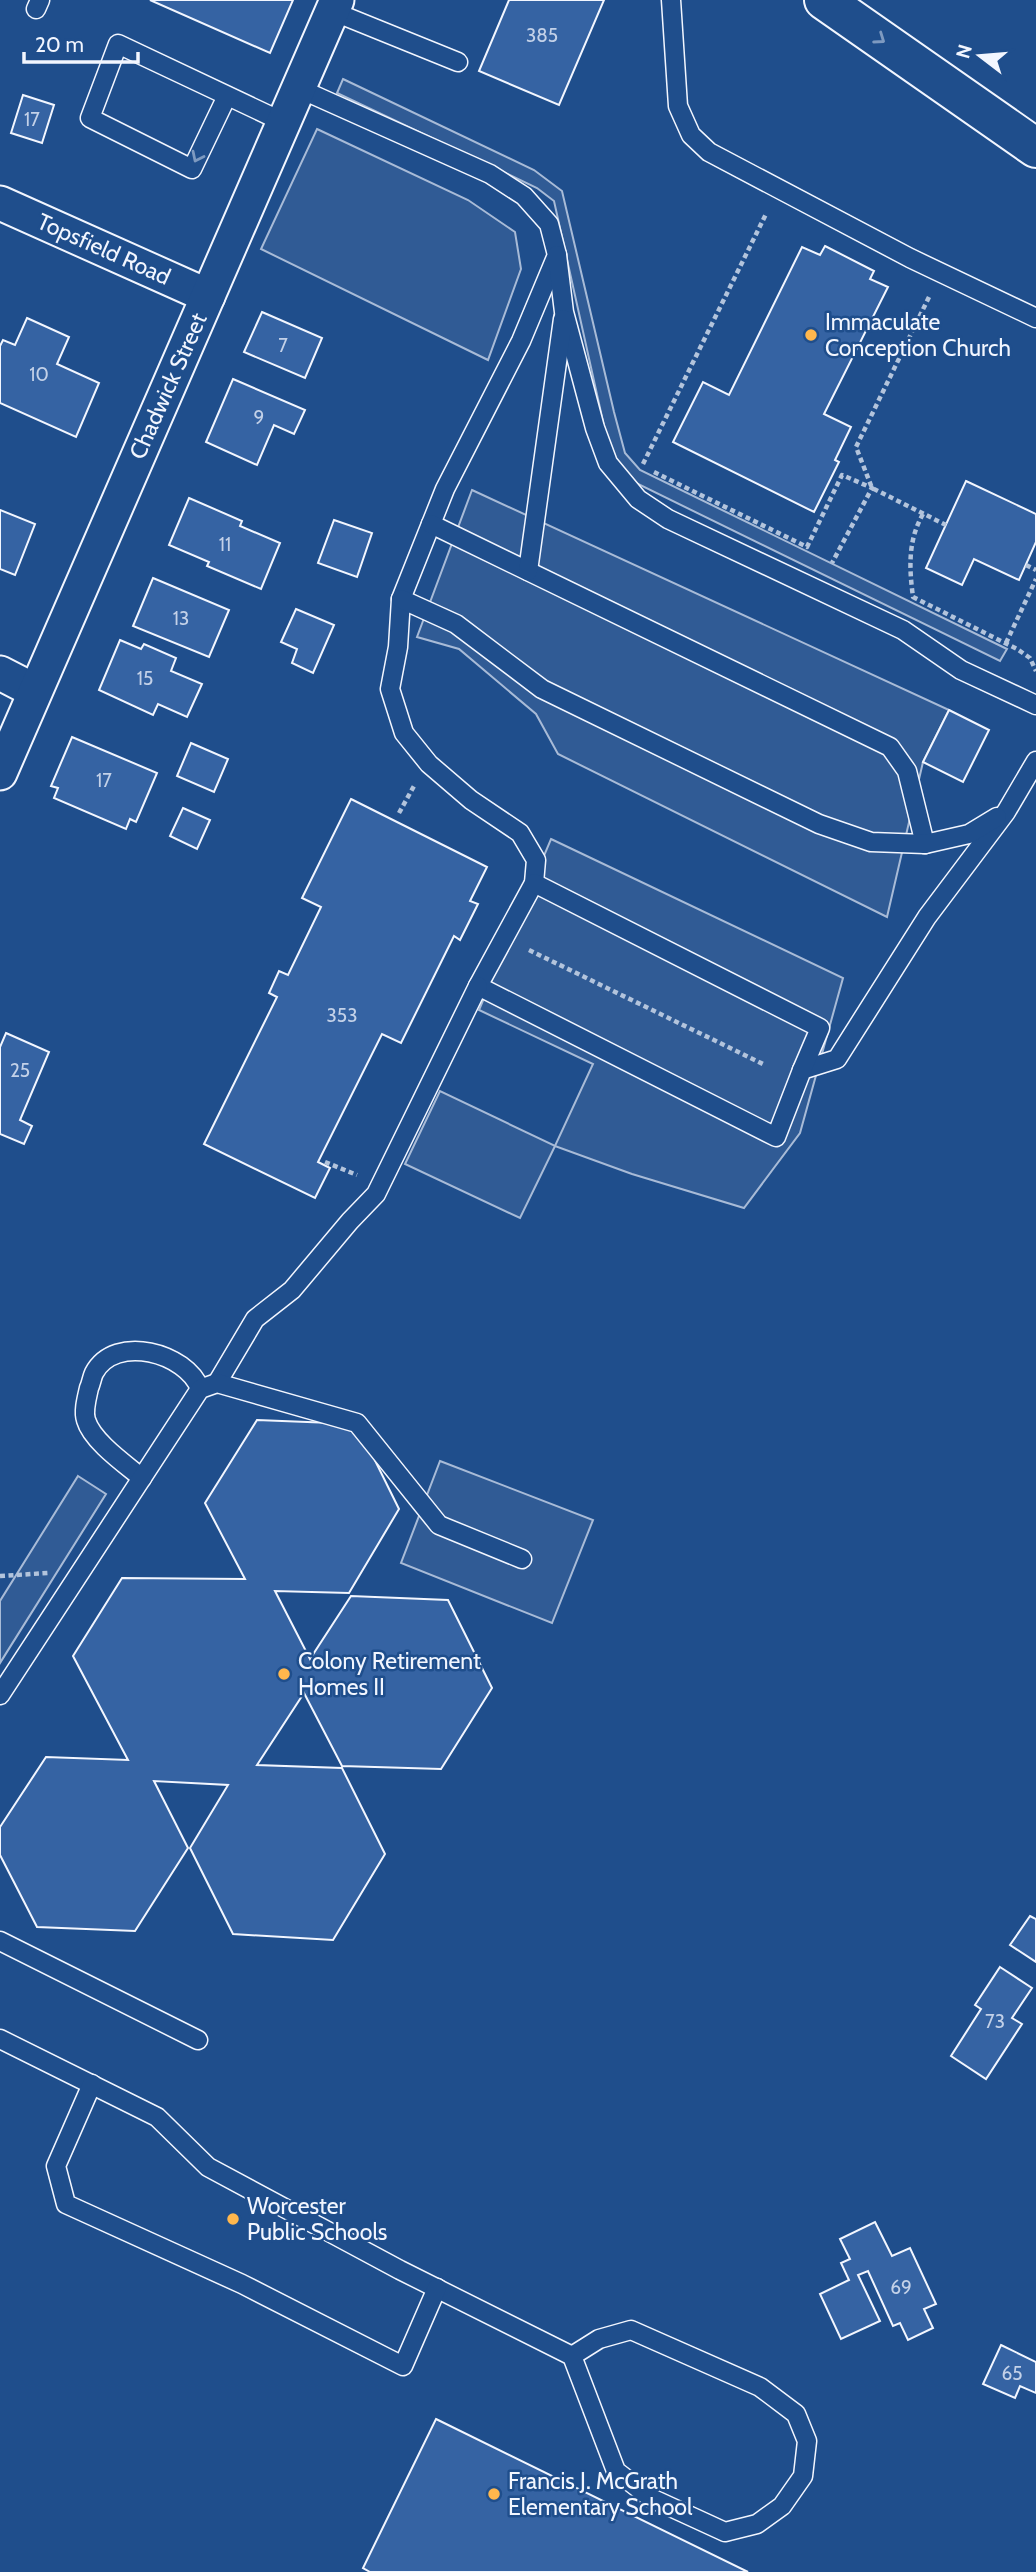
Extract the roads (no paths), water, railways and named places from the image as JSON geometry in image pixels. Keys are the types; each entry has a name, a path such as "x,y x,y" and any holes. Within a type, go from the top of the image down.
{"main road":[{"path":"824,0 1036,148"}],"street":[{"name":"Chadwick Street","path":"0,773 335,6"},
{"name":"Topsfield Road","path":"0,203 208,296"},
{"path":"0,673 35,691"}],"lane":[{"path":"671,0 678,106 691,135 709,152 910,258 1036,318"},
{"path":"335,6 458,62"},
{"path":"227,96 192,169 90,118 118,44 283,122"},
{"path":"299,88 490,174 524,196 549,224 564,312 595,428 608,463 638,499 668,519 903,630 961,670 1036,705"},
{"path":"0,1695 142,1478 255,1320 292,1290 350,1220 376,1194 478,986 534,883 536,860 520,833 471,800 429,764 404,733 390,689 398,647 401,599 445,489 521,341 556,255"},
{"path":"528,571 564,312"},
{"path":"431,524 890,747 907,771 925,844"},
{"path":"401,599 456,624 542,689 819,824 871,842 925,844 969,834 1006,812"},
{"path":"802,1070 837,1059 927,917 1006,812 1036,761"},
{"path":"478,986 776,1137 820,1028 534,883"},
{"path":"142,1478 103,1446 86,1420 86,1399 95,1371 112,1356 137,1349 170,1358 209,1386 357,1423 439,1525 522,1559"},
{"path":"0,1941 198,2040"},
{"path":"0,2039 157,2117 208,2167 572,2356 616,2471 650,2498 725,2532 757,2524 782,2506 803,2476 807,2441 796,2414 760,2387 631,2330 599,2339 572,2356"},
{"path":"92,2084 56,2166 66,2204 242,2284 403,2366 437,2288"}],"place":[{"name":"Immaculate Conception Church","path":"811,335"},
{"name":"Colony Retirement Homes II","path":"284,1674"},
{"name":"Worcester Public Schools","path":"233,2219"},
{"name":"Francis J. McGrath Elementary School","path":"494,2494"}]}
